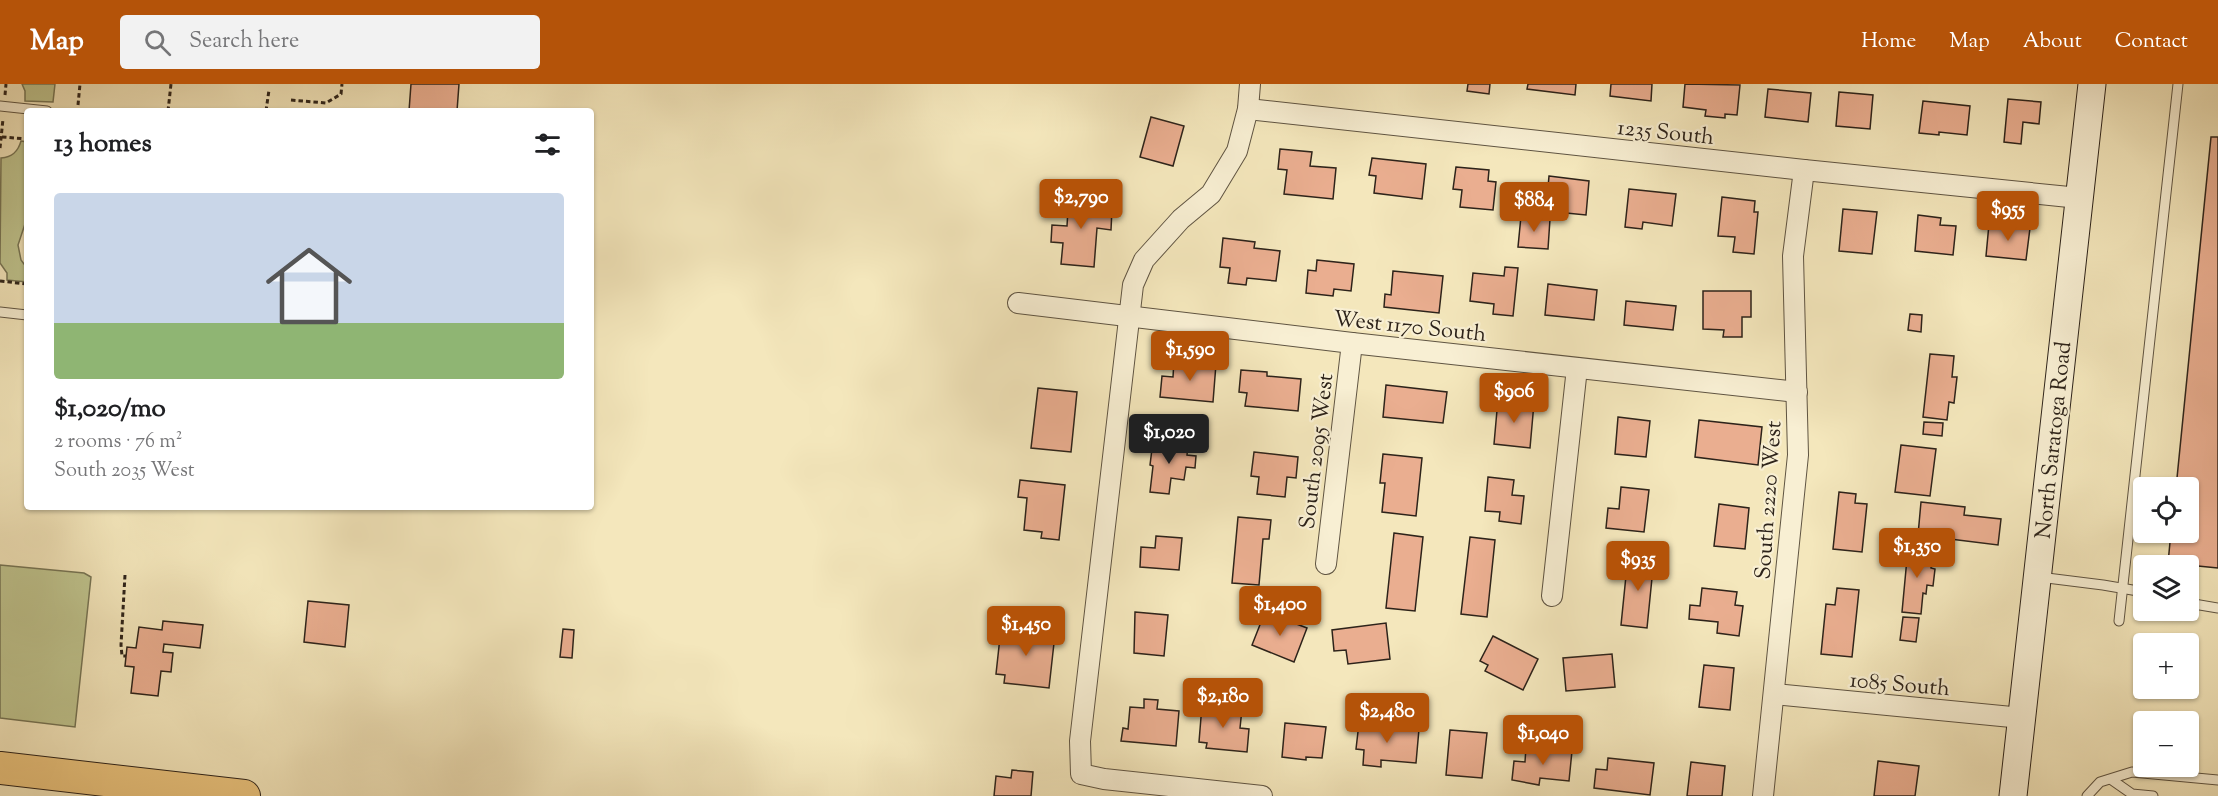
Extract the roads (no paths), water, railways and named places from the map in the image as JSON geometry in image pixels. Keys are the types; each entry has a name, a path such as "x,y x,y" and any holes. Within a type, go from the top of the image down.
{"highway":[{"path":"0,768 244,796"}],"main road":[{"name":"North Saratoga Road","path":"2013,796 2092,84"}],"street":[{"path":"1250,84 1248,109 1237,151 1211,194 1181,219 1144,260 1133,285 1080,741 1081,774 1104,779 1262,796"},
{"name":"1235 South","path":"1248,109 2079,198"},
{"name":"South 2220 West","path":"1763,796 1798,455 1793,256 1804,170"},
{"name":"West 1170 South","path":"1018,303 1352,343 1797,392"},
{"name":"South 2095 West","path":"1326,564 1352,343"},
{"path":"1552,596 1577,368"},
{"name":"1085 South","path":"1774,694 2022,718"}],"lane":[{"path":"2119,621 2178,84"},
{"path":"0,106 24,109"},
{"path":"0,312 24,315"},
{"path":"2037,576 2133,590"},
{"path":"2199,605 2218,609"},
{"path":"2087,796 2100,782 2132,772 2218,780"},
{"path":"2112,780 2132,794 2153,796"}]}
